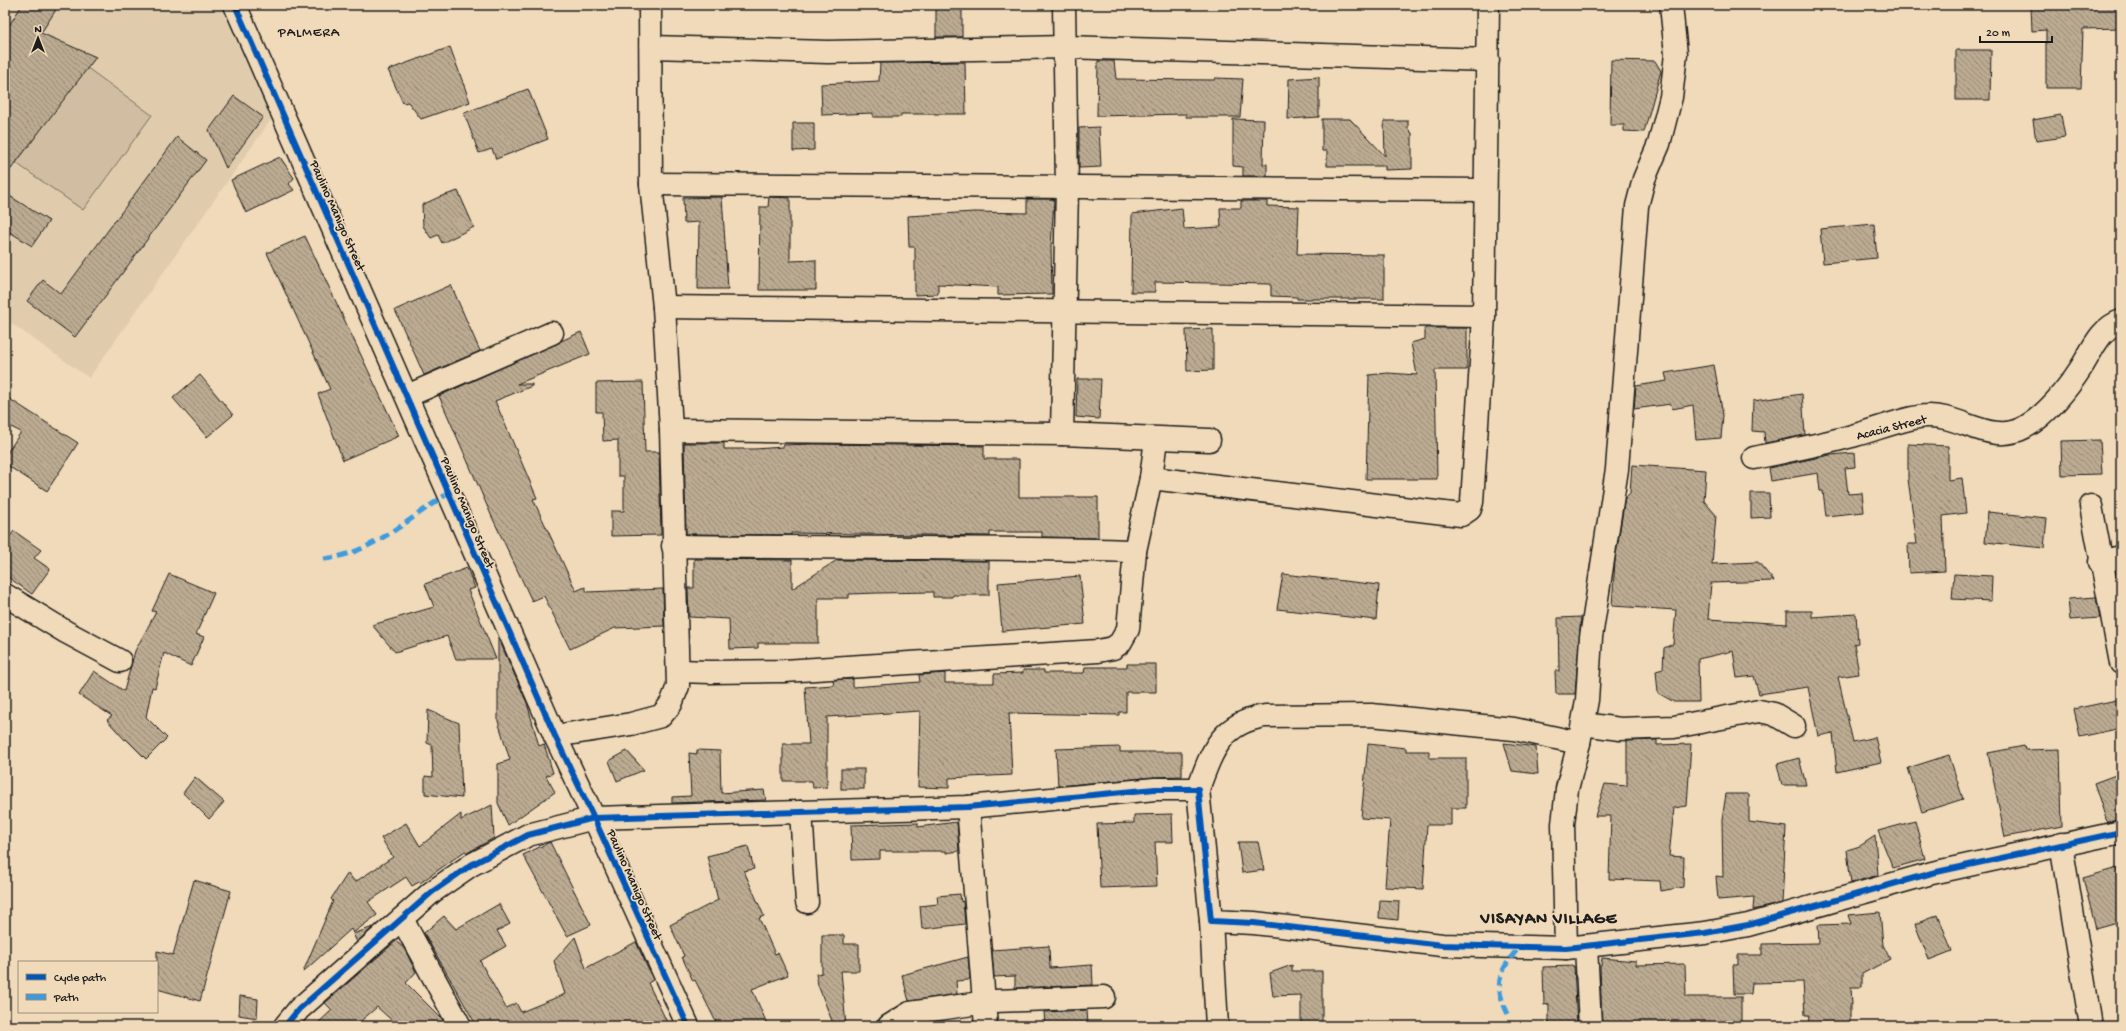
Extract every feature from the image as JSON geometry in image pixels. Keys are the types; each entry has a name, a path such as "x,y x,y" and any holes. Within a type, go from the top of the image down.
{"street":[{"name":"Paulino Manigo Street","path":"235,5 555,736 594,818 688,1026"},
{"path":"555,736 631,724 661,716 667,711 678,686 671,430 664,307 651,184 650,5"},
{"path":"1062,434 1063,312 1067,188 1064,5"},
{"path":"1151,478 1461,515 1470,509 1472,502 1484,316 1488,5"},
{"path":"1590,1026 1576,947 1563,824 1567,789 1581,734 1589,684 1590,637 1617,469 1637,206 1644,179 1659,144 1671,97 1676,54 1670,5"},
{"path":"651,47 828,52 1065,47 1488,60"},
{"path":"651,184 1485,190"},
{"path":"664,307 1484,316"},
{"name":"Acacia Street","path":"1754,458 1852,436 1928,415 1942,417 1997,434 2025,427 2054,404 2080,369 2098,339 2113,324 2121,321"},
{"path":"407,396 552,333"},
{"path":"671,430 1062,434 1209,440"},
{"path":"678,671 784,671 1098,651 1113,648 1120,643 1128,630 1135,551 1151,478 1156,439"},
{"path":"2091,506 2100,562 2121,663"},
{"path":"674,546 909,549 973,547 1135,551"},
{"path":"2100,562 2121,557"},
{"path":"5,595 66,632 120,661"},
{"path":"1217,1026 1211,921 1198,789 1211,756 1220,740 1235,726 1249,718 1265,716 1371,715 1581,734 1620,729 1674,727 1759,711 1774,714 1794,726"},
{"path":"285,1026 299,1009 432,892 471,864 528,835 594,818 968,807 1154,789 1198,789"},
{"path":"968,807 986,1002 986,1026"},
{"path":"801,812 807,902"},
{"path":"1211,921 1254,924 1442,945 1576,947 1706,933 1748,925 1932,873 2121,832"},
{"path":"2061,844 2091,1026"},
{"path":"402,919 460,1026"},
{"path":"889,1026 910,1012 986,1002 1104,998"}],"shaded area":[{"path":"5,5 223,5 275,114 89,378 5,319"},
{"path":"86,67 152,115 83,210 16,163"}],"building":[{"path":"22,5 59,5 41,33 96,57 5,177 5,32"},
{"path":"936,5 962,5 962,37 936,37"},
{"path":"2031,5 2120,5 2121,28 2083,29 2081,88 2046,88 2046,30 2032,31"},
{"path":"450,47 470,102 421,119 408,102 403,103 388,70"},
{"path":"1956,50 1991,50 1990,100 1956,100"},
{"path":"1611,60 1655,61 1661,71 1644,132 1624,131 1624,125 1610,125"},
{"path":"1098,61 1114,61 1116,79 1243,79 1240,117 1186,117 1186,114 1097,116"},
{"path":"965,62 966,114 901,114 901,117 873,117 873,113 822,115 821,84 879,81 880,63"},
{"path":"1319,77 1319,117 1288,119 1289,79"},
{"path":"528,89 548,139 496,159 492,149 479,153 464,113"},
{"path":"234,96 263,117 226,168 209,130"},
{"path":"2061,115 2065,137 2036,141 2033,120"},
{"path":"1233,119 1264,120 1263,164 1267,164 1267,176 1243,176 1243,167 1233,166"},
{"path":"1322,119 1350,119 1385,156 1384,121 1408,121 1408,129 1412,133 1412,169 1385,170 1385,166 1327,166 1327,151 1322,151"},
{"path":"793,123 814,123 814,150 793,151"},
{"path":"1099,127 1101,167 1079,168 1079,128"},
{"path":"177,137 206,160 75,337 27,301 43,280 61,294"},
{"path":"280,157 294,178 289,184 294,190 246,213 231,180"},
{"path":"458,191 474,227 442,243 438,235 431,238 423,226 422,205 439,197"},
{"path":"5,193 49,221 32,246 5,229"},
{"path":"722,197 728,289 698,289 699,222 684,223 683,198"},
{"path":"769,197 790,198 790,261 816,260 816,290 759,290 760,207 768,207"},
{"path":"1027,199 1054,199 1051,246 1052,294 998,295 998,287 938,284 938,294 915,295 915,247 909,247 908,216 974,212 1027,213"},
{"path":"1241,201 1267,201 1267,206 1299,207 1297,254 1384,255 1384,299 1297,299 1297,297 1271,296 1271,284 1155,282 1155,292 1131,292 1132,214 1182,208 1184,229 1221,227 1220,208 1241,208"},
{"path":"1874,224 1877,258 1823,263 1820,229"},
{"path":"305,236 399,436 343,460 318,394 330,389 267,253"},
{"path":"451,285 480,351 424,375 395,310"},
{"path":"1425,328 1467,328 1467,370 1435,370 1437,479 1366,479 1369,375 1388,373 1417,375 1411,343 1425,339"},
{"path":"1213,329 1213,370 1187,371 1186,330"},
{"path":"581,332 590,354 517,384 532,384 532,386 495,401 537,498 533,499 576,591 585,587 587,592 663,589 664,626 615,628 570,649 544,596 532,601 492,517 439,396"},
{"path":"1714,365 1723,415 1721,438 1696,440 1693,405 1672,409 1671,404 1634,409 1636,386 1667,381 1665,373"},
{"path":"200,375 233,415 207,437 173,398"},
{"path":"1077,379 1101,379 1099,419 1076,417"},
{"path":"643,382 645,452 659,452 661,535 611,536 611,511 624,511 624,476 618,476 618,440 603,441 602,412 596,412 596,383"},
{"path":"1802,394 1805,435 1765,443 1764,432 1752,431 1753,401"},
{"path":"5,396 78,443 47,491 5,464 5,456 21,432 5,424"},
{"path":"2100,440 2102,474 2062,475 2061,441"},
{"path":"684,443 724,443 724,449 755,449 783,447 783,445 813,444 984,446 984,459 1019,459 1019,497 1098,497 1098,538 1042,537 1042,532 990,532 990,536 791,533 791,535 686,534"},
{"path":"1908,444 1948,446 1948,480 1962,478 1966,513 1943,516 1945,571 1909,573 1908,544 1917,544 1908,479"},
{"path":"1854,453 1855,467 1845,468 1848,494 1862,493 1864,512 1826,516 1823,491 1820,491 1818,473 1771,481 1769,468 1830,455"},
{"path":"1632,465 1706,470 1704,501 1716,515 1712,564 1758,562 1774,581 1711,583 1708,619 1787,624 1787,611 1812,611 1812,617 1856,614 1858,643 1854,644 1859,674 1838,677 1853,742 1875,737 1881,762 1837,772 1833,733 1818,736 1808,687 1759,694 1754,676 1737,678 1733,651 1698,659 1699,702 1674,702 1658,693 1656,671 1663,669 1664,648 1673,644 1676,610 1612,606 1615,561 1625,498 1630,493"},
{"path":"1751,493 1769,493 1770,517 1751,518"},
{"path":"1988,512 2047,518 2044,548 1985,542"},
{"path":"14,531 41,550 34,558 50,569 32,594 5,575 5,543"},
{"path":"694,559 792,560 792,589 837,560 989,561 989,595 953,595 952,597 933,597 933,592 849,594 849,598 818,598 818,643 758,643 758,648 730,649 729,619 689,617 688,588 694,588"},
{"path":"467,568 475,588 468,590 496,659 456,659 447,636 395,652 372,625 434,607 425,584"},
{"path":"169,574 214,593 196,634 204,637 191,666 164,653 155,688 152,687 146,717 167,738 146,759 126,739 125,740 107,720 112,716 79,695 94,671 124,691 135,651 156,612 152,611"},
{"path":"1283,574 1379,585 1376,620 1277,609"},
{"path":"1954,574 1992,576 1991,601 1952,599"},
{"path":"1080,576 1085,624 1002,631 998,583"},
{"path":"2096,597 2100,618 2070,620 2068,599"},
{"path":"1581,617 1575,694 1556,694 1555,671 1559,671 1558,618"},
{"path":"498,637 527,703 539,746 544,744 553,773 546,776 555,792 508,825 498,803 498,764 510,760 498,721"},
{"path":"1127,664 1156,664 1156,692 1126,692 1126,712 1119,712 1119,715 1009,713 1012,775 949,778 949,788 918,787 920,711 827,717 827,787 813,788 812,781 783,781 783,744 809,744 805,687 834,685 833,680 853,679 853,687 920,682 919,675 945,673 945,683 994,683 994,674 1023,673 1023,670 1044,670 1044,673 1084,673 1085,667 1127,667"},
{"path":"2121,699 2121,728 2080,737 2074,709"},
{"path":"428,710 459,723 462,798 425,794 425,776 433,777 432,745 427,743"},
{"path":"1657,740 1657,745 1691,744 1687,806 1674,808 1669,856 1684,857 1683,887 1661,891 1660,881 1609,879 1611,816 1595,816 1605,784 1627,786 1627,741"},
{"path":"1504,743 1536,747 1538,774 1512,771"},
{"path":"1368,744 1406,748 1406,751 1429,751 1429,758 1466,758 1466,808 1451,808 1451,825 1427,825 1423,889 1385,887 1390,820 1361,818"},
{"path":"2024,746 2025,750 2060,749 2062,826 2005,837 1988,753"},
{"path":"1120,747 1120,752 1182,752 1182,776 1154,777 1058,786 1056,749"},
{"path":"697,750 720,751 721,793 764,790 766,800 672,803 672,797 691,796 689,753 697,754"},
{"path":"627,751 644,770 617,781 609,761"},
{"path":"1949,755 1963,799 1922,812 1908,768"},
{"path":"1799,758 1806,785 1782,785 1777,764"},
{"path":"841,769 864,769 864,789 841,789"},
{"path":"2121,773 2121,820 2107,822 2094,783"},
{"path":"195,777 224,802 209,819 183,793"},
{"path":"1726,794 1749,794 1749,822 1786,827 1782,903 1753,910 1754,897 1718,900 1716,876 1723,877 1722,820"},
{"path":"492,805 494,838 467,853 465,851 420,883 419,882 412,886 406,877 368,902 377,915 353,933 351,929 303,972 333,901 331,899 348,873 355,882 393,857 381,838 406,823 420,846 461,814 461,820"},
{"path":"1172,814 1173,842 1155,842 1157,886 1100,888 1097,824 1134,823 1134,815"},
{"path":"1915,821 1925,859 1893,868 1878,831"},
{"path":"957,822 959,851 946,853 946,851 880,851 880,859 852,860 851,825 918,823 918,827"},
{"path":"1875,836 1878,875 1851,883 1847,850 1860,846"},
{"path":"550,842 591,925 567,936 523,855"},
{"path":"1238,842 1258,842 1264,870 1242,873"},
{"path":"748,846 754,869 744,871 764,916 759,918 775,954 778,953 788,975 752,989 768,1026 718,1026 695,980 693,981 670,925 718,900 707,856"},
{"path":"2117,868 2121,882 2121,922 2096,929 2083,878"},
{"path":"194,880 231,891 200,1001 158,989 157,951 173,955"},
{"path":"960,894 961,902 963,901 965,924 922,929 920,906 938,904 937,896"},
{"path":"1380,900 1399,901 1398,920 1379,918"},
{"path":"499,904 510,924 497,931 506,946 480,961 506,1008 516,1003 521,1012 565,994 554,961 575,937 586,968 636,942 653,980 648,983 669,1026 472,1026 475,1023 424,933 444,916 456,929"},
{"path":"1880,912 1883,945 1890,959 1862,974 1862,987 1851,987 1852,1005 1850,1005 1850,1026 1808,1026 1809,1015 1805,1015 1803,982 1752,983 1751,994 1734,994 1733,965 1738,965 1738,955 1762,955 1762,944 1819,943 1818,925 1851,924 1848,915"},
{"path":"1938,915 1952,951 1929,960 1915,924"},
{"path":"373,927 357,942 353,934"},
{"path":"822,935 844,935 844,944 859,944 859,971 841,971 846,1026 834,1026 818,985 816,974 822,973"},
{"path":"396,941 404,948 416,972 406,983 443,1020 446,1026 398,1026 377,1007 355,1026 315,1026 332,1010 325,1003"},
{"path":"1049,946 1050,968 1092,965 1093,985 1015,988 1015,976 994,977 992,950"},
{"path":"968,957 970,978 968,980 956,981 957,994 909,1001 902,975"},
{"path":"1602,958 1636,961 1636,965 1685,964 1686,997 1741,997 1741,1024 1602,1026 1600,966"},
{"path":"1292,965 1292,971 1322,971 1322,1026 1301,1026 1301,995 1273,996 1270,973"},
{"path":"1574,966 1577,1026 1549,1026 1549,1004 1544,1005 1543,967"},
{"path":"240,996 258,999 257,1018 239,1015"},
{"path":"1087,1010 1088,1026 1045,1026 1044,1012"}],"marked path":[{"path":"324,559 342,556 374,543 390,534 449,493"},
{"path":"1508,1014 1500,994 1500,979 1506,964 1519,947"}],"cycle path":[{"path":"235,5 555,736 594,818 688,1026"},
{"path":"285,1026 299,1009 432,892 471,865 528,835 594,818 968,807 1155,789 1198,789 1211,921 1254,923 1442,945 1566,948 1705,933 1748,925 1932,873 2121,832"}],"district":[{"name":"PALMERA","path":"309,31"},
{"name":"VISAYAN VILLAGE","path":"1549,917"}]}
